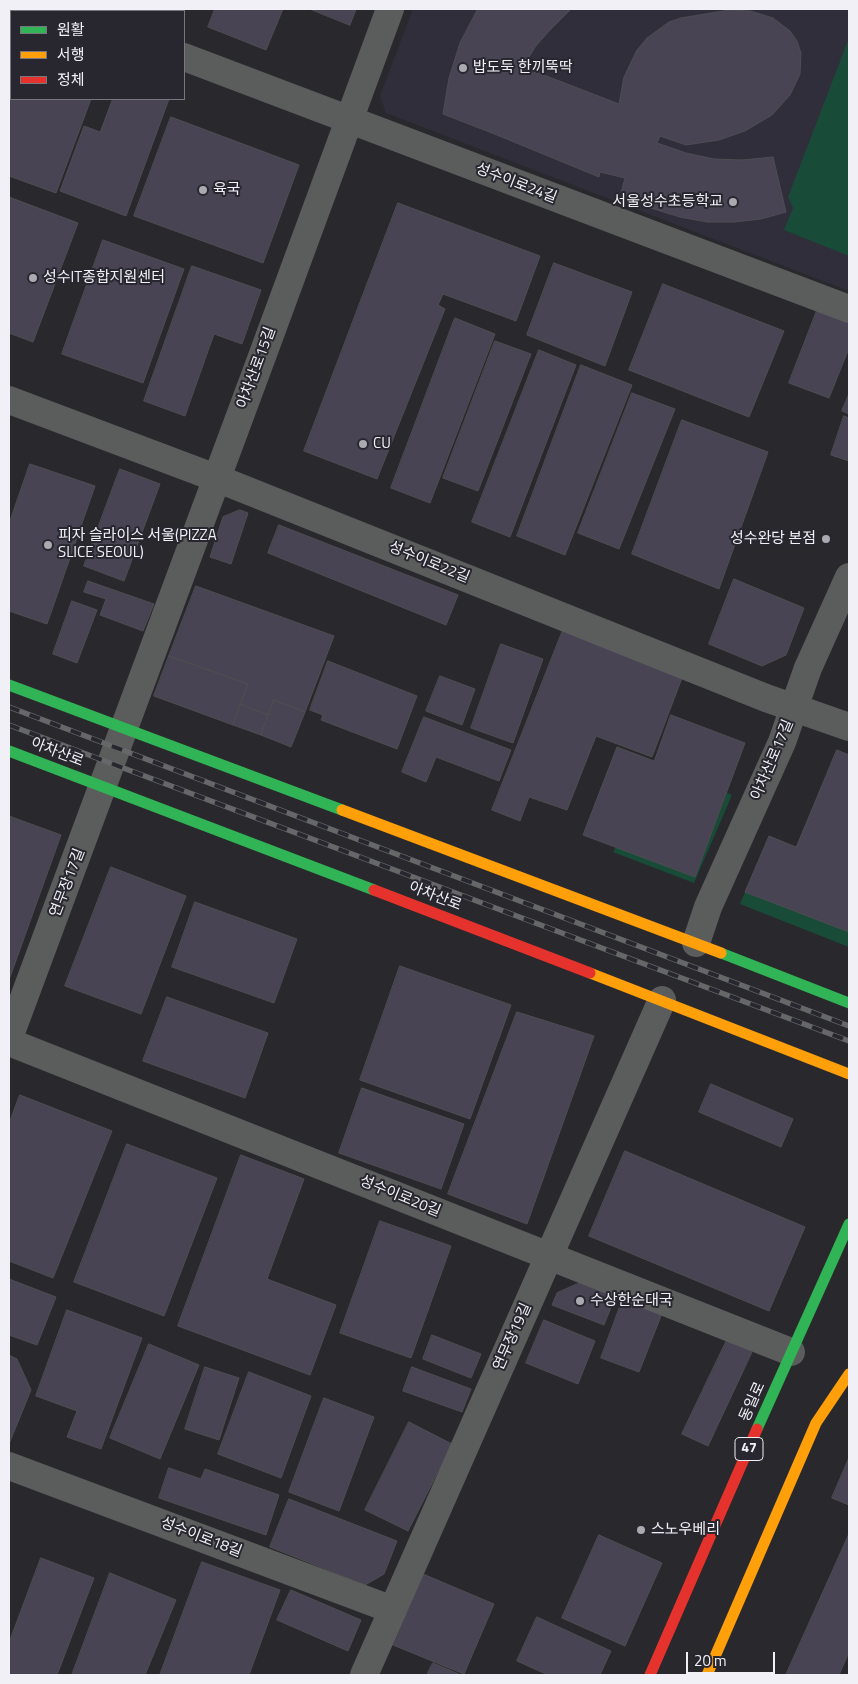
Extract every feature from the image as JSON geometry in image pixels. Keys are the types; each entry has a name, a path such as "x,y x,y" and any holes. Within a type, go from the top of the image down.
{"main road":[{"path":"9,685 696,943 849,1003"},
{"name":"아차산로","path":"9,750 662,1000 849,1074"},
{"name":"동일로","path":"650,1675 849,1224"},
{"path":"707,1675 816,1423 849,1374"}],"street":[{"name":"아차산로15길","path":"126,728 216,478 390,9"},
{"name":"성수이로24길","path":"185,57 849,309"},
{"name":"성수이로22길","path":"9,400 216,478 794,708 849,727"},
{"name":"아차산로17길","path":"696,943 708,907 782,742 808,668 849,577"},
{"name":"연무장17길","path":"9,1038 126,728"},
{"name":"연무장19길","path":"364,1675 662,1000"},
{"name":"성수이로20길","path":"9,1042 791,1352"},
{"name":"성수이로18길","path":"9,1466 393,1610"}],"shaded area":[{"name":"서울성수초등학교","path":"413,9 849,9 849,291 386,113 380,96"}],"green space":[{"path":"849,38 849,256 784,230 793,208 788,197"},
{"path":"727,793 732,795 694,883 613,852 616,847 695,877"},
{"path":"745,892 849,932 849,947 740,904"}],"building":[{"path":"215,9 283,9 266,50 208,27"},
{"path":"310,9 356,9 350,25"},
{"path":"478,9 571,9 535,47 523,67 619,104 624,77 637,50 647,38 669,22 681,18 729,10 750,11 773,18 790,31 797,41 801,53 800,74 790,95 772,115 745,131 719,140 686,145 660,136 657,143 686,153 714,159 742,160 773,157 786,212 761,219 734,222 707,222 680,217 651,208 621,193 625,178 600,172 599,177 443,114 449,78 460,43"},
{"path":"9,75 10,100 91,100 56,193 9,176"},
{"path":"113,100 169,100 126,216 60,191 84,126 100,132"},
{"path":"171,117 299,165 263,263 134,216"},
{"name":"성수IT종합지원센터","path":"9,197 78,223 33,342 9,333"},
{"path":"398,203 540,256 516,321 443,294 438,305 445,309 377,479 304,451"},
{"path":"103,240 184,269 143,383 62,354"},
{"path":"554,263 632,292 605,366 527,335"},
{"path":"192,266 261,290 242,344 214,334 185,416 144,401"},
{"path":"663,284 784,331 749,417 629,370"},
{"path":"818,308 849,321 849,348 829,398 789,383"},
{"path":"455,318 495,334 430,503 391,488"},
{"path":"495,341 531,354 478,491 443,478"},
{"path":"539,350 576,365 510,537 472,522"},
{"path":"581,365 632,385 565,555 517,536"},
{"path":"632,393 675,409 619,549 578,533"},
{"path":"849,394 849,414 842,411"},
{"path":"844,416 849,418 849,461 831,455"},
{"path":"682,420 768,452 719,589 632,554"},
{"path":"30,464 95,486 47,624 9,611 9,524"},
{"path":"120,469 160,484 124,581 84,566"},
{"path":"240,510 248,513 231,564 210,557 223,517"},
{"path":"279,525 458,595 446,625 268,553"},
{"path":"734,579 804,608 786,655 762,666 709,644"},
{"path":"88,581 154,604 143,631 100,615 106,599 84,592"},
{"path":"196,586 334,636 305,712 274,700 268,715 240,704 248,684 169,656"},
{"path":"72,601 97,610 77,663 53,654"},
{"path":"563,630 682,678 652,757 596,736 567,810 529,797 520,821 492,810"},
{"path":"501,644 543,659 513,743 471,728"},
{"path":"169,656 248,684 233,725 154,696"},
{"path":"328,661 417,696 397,749 321,720 323,715 310,710"},
{"path":"440,676 475,689 462,725 426,711"},
{"path":"274,700 305,712 291,747 261,735"},
{"path":"240,704 268,715 261,735 233,725"},
{"path":"671,715 745,743 695,877 583,835 617,747 654,761"},
{"path":"424,717 511,750 499,781 436,757 426,782 402,772"},
{"path":"837,750 849,755 849,932 745,892 769,836 796,847"},
{"path":"9,816 61,835 9,980"},
{"path":"111,867 186,896 141,1014 65,986"},
{"path":"195,902 297,939 274,1003 172,967"},
{"path":"400,966 511,1005 470,1119 360,1080"},
{"path":"167,997 268,1033 245,1098 143,1061"},
{"path":"517,1012 594,1036 527,1224 448,1194"},
{"path":"711,1084 793,1119 781,1147 699,1112"},
{"path":"362,1088 464,1124 441,1189 339,1153"},
{"path":"20,1095 112,1131 53,1278 9,1261 9,1124"},
{"path":"127,1144 217,1178 164,1316 74,1282"},
{"path":"625,1151 805,1227 769,1311 589,1236"},
{"path":"241,1155 304,1179 267,1279 336,1305 310,1375 178,1326"},
{"path":"380,1221 451,1246 411,1358 340,1333"},
{"path":"9,1279 56,1297 37,1345 9,1335"},
{"path":"582,1282 616,1295 604,1325 552,1305 557,1293"},
{"path":"624,1296 663,1311 639,1372 601,1358"},
{"path":"67,1310 142,1338 101,1449 67,1437 77,1411 36,1396"},
{"path":"544,1320 595,1341 578,1384 526,1363"},
{"path":"432,1335 481,1354 471,1378 423,1359"},
{"path":"727,1340 752,1352 708,1446 682,1434"},
{"path":"149,1344 199,1365 160,1459 110,1438"},
{"path":"9,1355 17,1359 31,1390 9,1444"},
{"path":"205,1367 239,1378 219,1440 185,1429"},
{"path":"412,1367 471,1389 462,1412 403,1391"},
{"path":"249,1372 311,1396 281,1478 218,1454"},
{"path":"324,1398 374,1417 339,1511 289,1492"},
{"path":"409,1422 452,1444 408,1531 365,1510"},
{"path":"849,1458 849,1505 832,1498"},
{"path":"169,1468 201,1479 205,1469 279,1495 266,1535 159,1498"},
{"path":"289,1499 397,1541 384,1574 365,1585 270,1547"},
{"path":"849,1534 849,1652 839,1675 786,1675"},
{"path":"599,1535 662,1563 625,1646 562,1618"},
{"path":"41,1558 94,1578 57,1675 9,1675 9,1643"},
{"path":"202,1562 280,1590 249,1675 160,1675"},
{"path":"110,1573 176,1600 145,1675 72,1675"},
{"path":"423,1574 494,1604 464,1674 393,1645"},
{"path":"291,1590 361,1620 348,1651 277,1620"},
{"path":"537,1617 611,1651 600,1675 548,1675 517,1661"},
{"path":"433,1663 461,1675 427,1675"}],"railway":[{"path":"9,707 849,1026"},
{"path":"9,725 849,1041"}],"traffic: fast":[{"path":"9,685 342,810"},
{"path":"9,751 374,890"},
{"path":"721,953 849,1003"},
{"path":"757,1429 849,1224"}],"traffic: slow":[{"path":"342,810 721,953"},
{"path":"590,973 849,1074"},
{"path":"707,1675 816,1423 849,1374"}],"traffic: jam":[{"path":"374,890 590,973"},
{"path":"650,1675 757,1429"}],"place":[{"name":"밥도둑 한끼뚝딱","path":"463,68"},
{"name":"육국","path":"203,190"},
{"name":"서울성수초등학교","path":"733,202"},
{"name":"성수IT종합지원센터","path":"33,278"},
{"name":"CU","path":"363,444"},
{"name":"성수완당 본점","path":"826,539"},
{"name":"피자 슬라이스 서울(PIZZA SLICE SEOUL)","path":"48,545"},
{"name":"수상한순대국","path":"580,1301"},
{"name":"스노우베리","path":"641,1530"}]}
